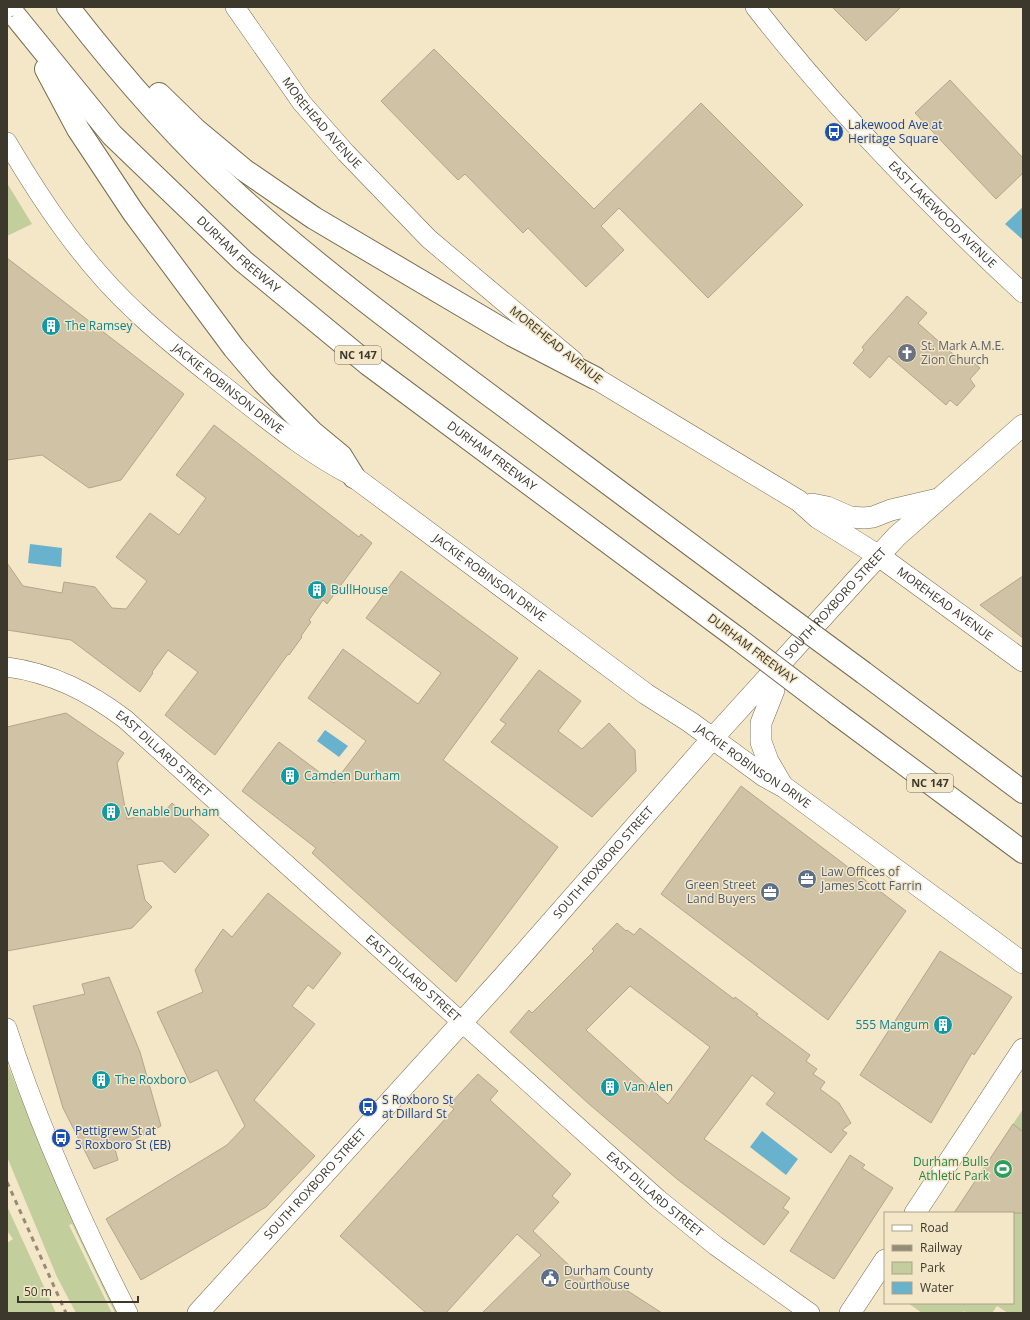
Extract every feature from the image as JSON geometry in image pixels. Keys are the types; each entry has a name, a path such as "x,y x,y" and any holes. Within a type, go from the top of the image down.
{"highway":[{"name":"DURHAM FREEWAY","path":"8,7 112,135 243,261 368,364 1023,852"},
{"path":"68,7 124,78 198,157 239,196 300,249 379,312 1023,792"},
{"path":"22,26 78,129 133,212 184,282 234,348 258,376 312,432 342,456 354,477"},
{"path":"94,41 136,72 196,130 244,170 314,218 505,331 595,378"}],"main road":[{"name":"MOREHEAD AVENUE","path":"595,378 799,501 818,518 879,556 1023,661"},
{"name":"SOUTH ROXBORO STREET","path":"198,1313 598,871 712,739 879,556 938,499 1023,425"},
{"name":"JACKIE ROBINSON DRIVE","path":"354,477 646,694 690,722 764,776 784,787 1023,963"},
{"path":"799,501 827,507 850,517 864,518 873,517 891,510 938,499"},
{"path":"771,675 774,690 761,723 761,742 768,762 784,787"},
{"path":"916,1212 1020,1057"},
{"path":"850,1313 884,1262"}],"street":[{"name":"MOREHEAD AVENUE","path":"235,7 302,103 346,153 418,228 509,307 595,378"},
{"name":"EAST LAKEWOOD AVENUE","path":"755,7 816,84 874,147 937,212 1023,293"},
{"name":"JACKIE ROBINSON DRIVE","path":"7,142 27,176 74,244 135,312 172,345 248,404 329,465 354,477"},
{"name":"EAST DILLARD STREET","path":"7,667 25,669 76,687 125,718 658,1199 716,1246 810,1313"},
{"path":"7,1028 39,1119 72,1196 128,1313"}],"green space":[{"path":"7,183 32,224 7,236"},
{"path":"7,1063 44,1156 118,1313 115,1313 72,1224 69,1225 112,1313 76,1313 57,1277 7,1157"},
{"name":"Durham Bulls Athletic Park","path":"1023,1109 1023,1313 1008,1313 997,1306 992,1313 967,1313 964,1311 963,1313 922,1313 909,1304 1014,1304 1014,1212 955,1212"},
{"path":"7,1206 56,1313 7,1313 7,1243 13,1239 7,1231"}],"water":[{"path":"1023,207 1023,240 1005,224"},
{"path":"30,544 62,548 61,567 28,563"},
{"path":"325,730 348,746 339,757 317,741"},
{"path":"762,1131 798,1159 786,1175 750,1147"}],"building":[{"path":"832,7 901,7 866,41"},
{"path":"434,49 594,209 701,103 803,205 708,298 619,208 601,226 624,250 586,287 528,228 523,233 465,174 458,180 381,101"},
{"path":"950,80 1023,158 1023,173 996,199 915,113"},
{"name":"The Ramsey","path":"7,258 184,394 121,480 89,488 42,455 7,460"},
{"name":"St. Mark A.M.E. Zion Church","path":"907,296 927,313 918,323 962,362 967,357 980,368 970,379 975,386 957,406 950,400 946,405 889,356 870,378 853,363 864,350 862,347"},
{"name":"BullHouse","path":"214,425 359,537 361,534 372,543 327,604 323,600 309,620 311,622 301,636 302,637 215,755 165,715 198,672 168,650 140,692 71,640 7,630 7,563 23,586 62,593 64,582 95,587 112,608 126,609 147,581 116,557 150,513 179,535 206,498 176,475"},
{"name":"Camden Durham","path":"401,571 518,658 443,760 558,847 456,982 312,853 316,848 242,791 279,742 334,783 366,741 308,698 343,649 418,704 441,673 366,618"},
{"path":"1023,576 1023,638 980,605"},
{"path":"539,670 581,701 558,731 582,749 609,723 635,750 636,771 592,817 491,742 506,724 500,720"},
{"path":"66,713 124,753 117,763 127,819 165,811 172,803 209,835 175,873 162,861 137,865 145,900 152,907 132,928 7,951 7,727"},
{"path":"741,786 906,911 828,1020 661,894"},
{"path":"268,893 341,953 313,989 308,985 292,1006 315,1024 254,1100 315,1156 266,1207 141,1280 106,1219 227,1145 245,1126 217,1070 190,1083 157,1012 203,992 195,970 223,929 232,937"},
{"name":"Van Alen","path":"617,923 626,931 627,930 634,935 640,928 734,999 735,997 758,1014 756,1015 810,1055 806,1061 817,1069 813,1074 825,1082 820,1089 839,1103 851,1123 842,1130 847,1133 831,1153 766,1104 775,1093 752,1075 704,1139 790,1198 783,1208 789,1212 764,1245 677,1179 589,1104 510,1032 529,1010 532,1013 594,951 592,949","holes":["630,986 710,1047 668,1104 586,1030"]},
{"name":"555 Mangum","path":"940,951 1012,997 974,1055 972,1053 931,1123 860,1075"},
{"name":"The Roxboro","path":"109,977 140,1052 161,1126 115,1149 118,1160 94,1169 63,1108 33,1006 85,994 82,984"},
{"path":"478,1074 498,1091 490,1100 571,1174 552,1196 559,1202 533,1231 594,1289 603,1275 662,1313 482,1313 541,1255 517,1234 446,1313 426,1313 340,1236 454,1109 449,1105"},
{"name":"Durham Bulls Athletic Park","path":"1013,1124 1023,1132 1023,1213 955,1212"},
{"path":"850,1155 865,1165 862,1168 893,1188 834,1279 790,1251"}],"railway":[{"path":"7,1182 66,1313"}],"place":[{"name":"Lakewood Ave at Heritage Square","path":"834,132"},
{"name":"The Ramsey","path":"51,326"},
{"name":"St. Mark A.M.E. Zion Church","path":"907,353"},
{"name":"BullHouse","path":"317,590"},
{"name":"Camden Durham","path":"290,776"},
{"name":"Venable Durham","path":"111,812"},
{"name":"Law Offices of James Scott Farrin","path":"807,879"},
{"name":"Green Street Land Buyers","path":"770,892"},
{"name":"555 Mangum","path":"943,1025"},
{"name":"The Roxboro","path":"101,1080"},
{"name":"Van Alen","path":"610,1087"},
{"name":"S Roxboro St at Dillard St","path":"368,1107"},
{"name":"Pettigrew St at S Roxboro St (EB)","path":"61,1138"},
{"name":"Durham Bulls Athletic Park","path":"1003,1169"},
{"name":"Durham County Courthouse","path":"550,1278"}]}
